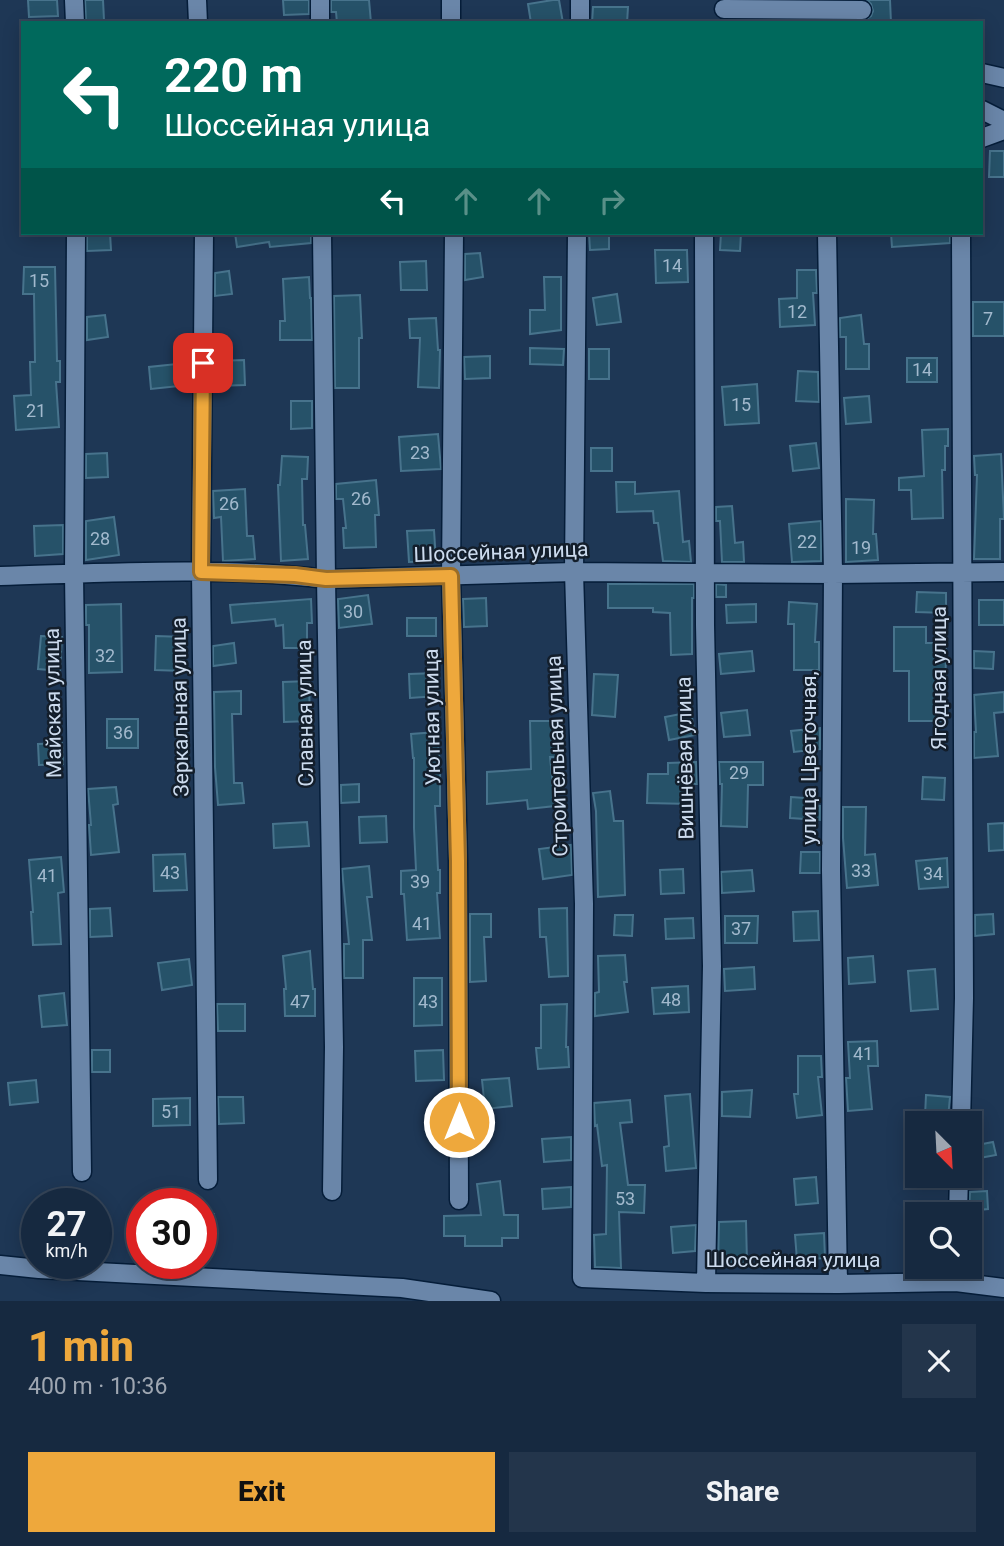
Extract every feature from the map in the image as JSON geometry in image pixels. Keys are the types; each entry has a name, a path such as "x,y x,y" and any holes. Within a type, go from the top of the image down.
{"street":[{"path":"75,0 75,21"},
{"path":"197,0 198,21"},
{"path":"320,0 320,21"},
{"path":"451,0 452,21"},
{"path":"580,0 580,21"},
{"path":"724,11 862,11"},
{"path":"983,73 1004,78"},
{"path":"983,110 1004,121"},
{"path":"983,138 1004,131"},
{"name":"Майская улица","path":"76,235 74,574 82,1172"},
{"name":"Зеркальная улица","path":"204,235 201,572 208,1180"},
{"name":"Славная улица","path":"322,235 334,1047 332,1191"},
{"name":"Уютная улица","path":"454,235 451,576 458,861 459,1200"},
{"name":"Строительная улица","path":"577,235 575,572 584,904 582,1278"},
{"name":"Вишнёвая улица","path":"704,235 705,638 712,966 706,1283"},
{"name":"улица Цветочная,","path":"827,235 833,574 831,870 838,1284"},
{"name":"Ягодная улица","path":"961,235 964,998 961,1111"},
{"name":"Шоссейная улица","path":"0,576 201,572 295,575 326,579 575,572 1004,572"},
{"path":"0,1265 402,1288 491,1301"},
{"name":"Шоссейная улица","path":"582,1278 838,1284 905,1279"},
{"name":"Шоссейная улица","path":"971,1279 1004,1288"}],"building":[{"path":"28,0 57,0 58,16 29,17"},
{"path":"85,0 103,0 104,20 86,21"},
{"path":"283,0 309,0 309,14 284,15"},
{"path":"331,0 369,0 371,21 337,21 336,12 331,12"},
{"path":"559,0 563,21 531,21 528,4"},
{"path":"867,0 890,0 891,21 863,21 871,16 871,4"},
{"path":"593,7 628,7 627,21 592,21"},
{"path":"738,20 863,21 738,21"},
{"path":"990,151 1004,151 1004,177 989,177"},
{"path":"87,235 110,235 111,250 87,251"},
{"path":"235,235 311,235 311,243 270,247 269,242 237,247"},
{"path":"589,235 609,235 609,249 590,250"},
{"path":"721,235 741,235 740,251 720,250"},
{"path":"891,235 950,235 950,243 892,247"},
{"path":"655,250 687,250 688,282 656,283"},
{"path":"480,253 483,277 465,280 465,254"},
{"path":"426,261 427,290 401,290 400,262"},
{"path":"24,267 55,267 57,361 60,361 60,382 56,382 59,427 16,430 14,396 31,395 30,362 35,362 34,294 23,294"},
{"path":"797,270 816,270 817,293 813,293 815,325 780,327 779,299 797,298"},
{"path":"229,271 232,294 215,296 215,273"},
{"path":"309,277 312,340 280,340 280,321 285,321 283,279"},
{"path":"544,277 561,277 561,330 530,334 530,310 545,310"},
{"path":"617,294 621,322 597,325 593,298"},
{"path":"360,295 362,338 359,338 359,388 335,388 334,296"},
{"path":"973,302 1004,302 1004,336 973,336"},
{"path":"105,315 108,337 87,340 87,317"},
{"path":"861,315 864,344 869,344 869,369 846,369 846,337 840,337 840,318"},
{"path":"436,318 440,350 439,388 418,387 420,338 410,338 409,319"},
{"path":"530,348 564,349 563,365 530,364"},
{"path":"589,349 609,349 609,379 589,379"},
{"path":"490,356 490,378 465,379 464,357"},
{"path":"907,358 937,358 937,382 907,382"},
{"path":"244,360 245,385 216,386 215,361"},
{"path":"186,363 188,385 151,389 149,367"},
{"path":"798,371 818,372 819,402 796,401"},
{"path":"757,384 759,423 725,425 722,387"},
{"path":"869,396 871,422 846,424 844,398"},
{"path":"291,401 312,401 312,428 291,429"},
{"path":"948,429 945,470 942,470 943,518 912,519 911,490 899,490 899,478 924,476 922,430"},
{"path":"438,434 441,469 401,471 399,437"},
{"path":"816,443 819,468 793,471 790,446"},
{"path":"591,448 612,448 612,471 591,471"},
{"path":"107,453 108,477 86,478 86,454"},
{"path":"1001,454 1004,519 1000,519 1000,559 974,559 977,475 974,456"},
{"path":"282,456 308,457 307,479 302,479 303,525 308,559 281,561 278,485"},
{"path":"376,480 379,515 375,515 376,547 344,548 343,528 346,528 343,499 336,499 336,484"},
{"path":"616,482 635,482 635,494 679,491 683,542 689,541 691,562 663,561 658,523 654,523 653,511 617,512"},
{"path":"245,489 247,536 253,536 255,559 223,561 221,517 214,518 213,491"},
{"path":"846,499 874,500 873,534 876,534 878,560 846,562"},
{"path":"732,506 735,543 743,542 744,562 722,562 720,521 716,521 716,507"},
{"path":"114,517 119,555 86,560 86,521"},
{"path":"821,521 821,561 792,562 789,524"},
{"path":"63,525 63,554 35,556 34,526"},
{"path":"434,530 436,561 409,562 407,531"},
{"path":"608,584 694,584 692,654 671,655 670,613 653,612 653,608 608,608"},
{"path":"716,584 726,585 726,597 716,597"},
{"path":"917,592 946,593 946,613 916,612"},
{"path":"368,595 372,624 339,628 338,599"},
{"path":"486,598 487,626 464,627 463,599"},
{"path":"311,599 312,623 307,623 307,648 284,648 283,625 276,626 275,619 232,623 230,605"},
{"path":"979,600 1004,600 1004,625 979,625"},
{"path":"789,602 817,604 815,642 819,642 819,670 794,670 794,624 788,624"},
{"path":"121,604 122,672 89,673 89,625 86,625 86,605"},
{"path":"756,604 756,622 727,623 726,605"},
{"path":"407,618 436,618 436,636 407,636"},
{"path":"894,627 926,627 926,643 946,643 945,721 909,721 909,671 894,671"},
{"path":"41,636 62,637 60,671 38,669"},
{"path":"156,636 184,637 183,671 155,670"},
{"path":"234,643 236,663 213,666 213,646"},
{"path":"752,651 754,671 721,674 719,654"},
{"path":"974,651 994,652 993,669 974,668"},
{"path":"437,673 438,696 410,698 409,674"},
{"path":"594,674 618,675 615,717 592,715"},
{"path":"309,681 310,721 284,722 283,682"},
{"path":"241,691 241,714 232,714 234,783 242,783 244,803 218,805 214,692"},
{"path":"1004,692 1004,712 994,713 998,756 974,758 974,695"},
{"path":"747,710 750,735 724,737 721,713"},
{"path":"691,712 695,735 669,740 665,717"},
{"path":"107,719 138,719 138,748 107,748"},
{"path":"530,721 558,721 559,757 550,757 555,806 528,809 527,800 487,804 487,772 531,769"},
{"path":"820,728 820,749 794,752 791,731"},
{"path":"437,732 440,806 435,806 440,870 440,893 437,893 440,938 407,940 401,871 416,870 414,758 411,734"},
{"path":"62,743 63,764 39,765 38,744"},
{"path":"696,762 697,784 692,784 691,804 647,803 648,774 668,774 668,763"},
{"path":"719,762 763,762 763,785 748,785 747,827 721,826 722,784"},
{"path":"923,777 945,778 944,800 922,799"},
{"path":"359,784 359,802 341,803 341,785"},
{"path":"116,787 118,804 113,805 119,852 91,855 88,789"},
{"path":"610,791 614,821 623,821 625,895 598,897 596,811 593,793"},
{"path":"791,797 818,799 820,820 790,818"},
{"path":"843,807 866,807 865,855 875,854 878,885 847,888"},
{"path":"386,816 387,842 360,843 359,817"},
{"path":"307,822 309,846 274,848 273,824"},
{"path":"1004,823 1004,850 989,851 988,824"},
{"path":"571,845 572,875 543,879 539,849"},
{"path":"801,852 820,852 820,873 800,873"},
{"path":"185,854 187,890 154,891 153,855"},
{"path":"61,857 64,892 58,893 61,944 33,945 29,860"},
{"path":"947,858 948,887 919,889 916,861"},
{"path":"369,866 372,897 367,897 372,940 363,940 363,978 344,978 344,944 349,944 342,869"},
{"path":"683,869 684,893 661,894 660,870"},
{"path":"752,870 754,891 722,893 721,872"},
{"path":"110,908 112,936 90,937 90,909"},
{"path":"567,908 568,976 549,977 546,937 540,937 539,909"},
{"path":"818,911 819,940 794,941 793,912"},
{"path":"470,914 491,914 491,937 484,937 486,981 470,982"},
{"path":"993,914 994,934 975,936 975,915"},
{"path":"615,915 633,915 632,936 614,935"},
{"path":"725,916 758,916 757,943 725,943"},
{"path":"693,918 694,938 666,939 665,919"},
{"path":"310,951 315,1016 285,1016 283,956"},
{"path":"625,955 627,982 624,982 628,1012 595,1016 595,993 599,992 598,956"},
{"path":"873,956 875,982 849,984 848,958"},
{"path":"189,959 192,985 162,990 158,963"},
{"path":"754,967 755,989 725,991 724,969"},
{"path":"935,969 938,1009 911,1011 908,971"},
{"path":"414,978 442,978 442,1025 414,1026"},
{"path":"688,986 689,1012 654,1014 652,988"},
{"path":"64,993 67,1025 42,1027 39,996"},
{"path":"217,1004 245,1004 245,1031 218,1031"},
{"path":"567,1004 566,1047 569,1067 538,1069 536,1048 541,1048 541,1005"},
{"path":"877,1041 878,1066 868,1066 872,1109 848,1111 848,1042"},
{"path":"92,1050 110,1050 110,1072 92,1072"},
{"path":"443,1050 444,1080 416,1081 415,1051"},
{"path":"798,1056 821,1056 822,1077 818,1077 822,1115 797,1118 794,1094 798,1094"},
{"path":"509,1078 512,1106 485,1109 482,1080"},
{"path":"36,1080 38,1102 10,1105 8,1083"},
{"path":"752,1090 750,1117 722,1116 722,1092"},
{"path":"690,1094 696,1168 666,1171 664,1147 669,1146 665,1096"},
{"path":"926,1095 950,1097 949,1111 925,1111"},
{"path":"218,1097 243,1097 244,1123 219,1124"},
{"path":"190,1098 190,1125 153,1126 153,1099"},
{"path":"630,1100 632,1122 620,1123 628,1185 645,1185 644,1213 619,1212 621,1268 595,1267 594,1235 606,1234 607,1165 602,1166 594,1103"},
{"path":"571,1137 571,1160 544,1162 542,1139"},
{"path":"993,1142 996,1155 982,1158 982,1144"},
{"path":"816,1177 818,1203 796,1205 794,1179"},
{"path":"500,1181 504,1215 518,1215 518,1238 502,1238 502,1246 465,1246 465,1236 444,1236 444,1216 481,1215 477,1184"},
{"path":"571,1187 571,1207 543,1209 542,1189"},
{"path":"987,1191 988,1209 982,1210 982,1202 969,1202 970,1192"},
{"path":"746,1221 747,1263 718,1264 719,1222"},
{"path":"696,1225 695,1251 673,1253 671,1227"},
{"path":"824,1233 825,1258 797,1260 795,1235"}],"route":[{"path":"203,363 201,572 295,575 326,579 451,576 458,861 459,1122"}]}
